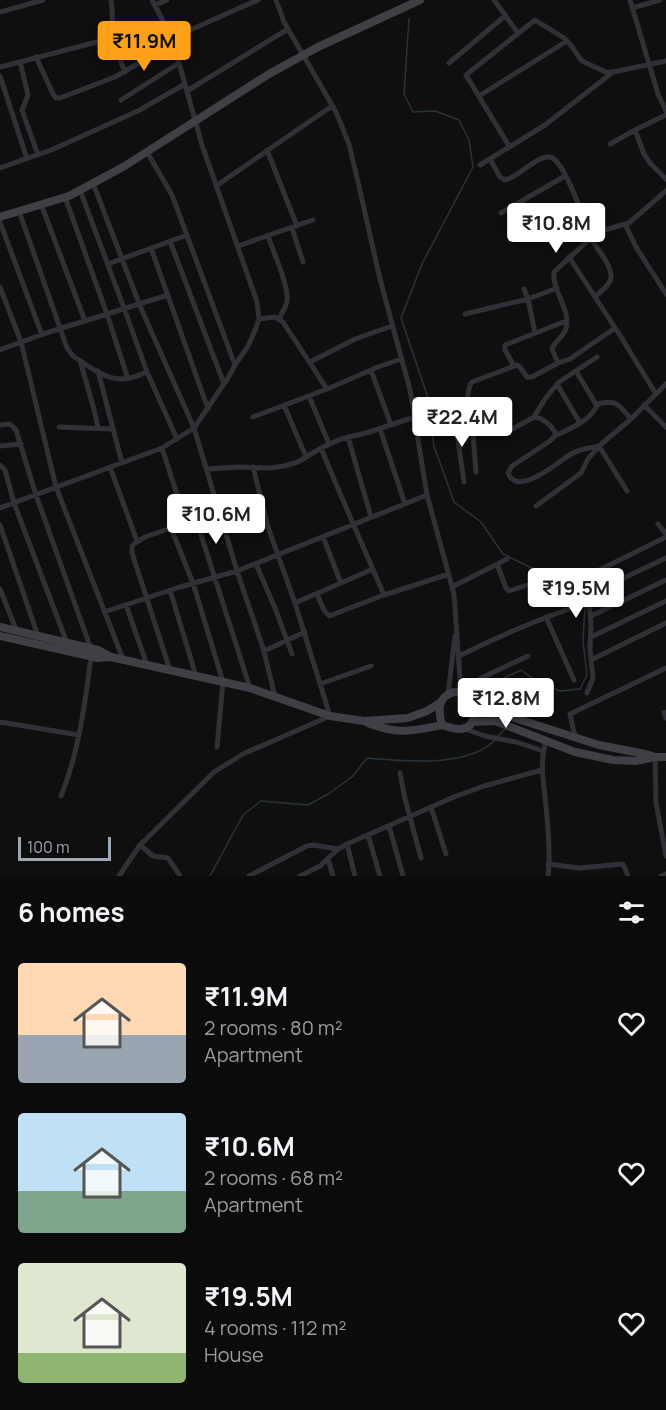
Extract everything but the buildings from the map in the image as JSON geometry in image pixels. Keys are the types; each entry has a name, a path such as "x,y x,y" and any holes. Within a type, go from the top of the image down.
{"street":[{"path":"0,12 42,0"},
{"path":"0,67 103,39 109,34 111,28 113,17 111,0"},
{"path":"0,508 162,448 194,428 248,346 259,319 257,302 202,145 172,41 154,3 168,0"},
{"path":"36,57 56,98 125,72 172,41 258,0"},
{"path":"276,0 288,29 332,106 349,144 356,169 380,279 410,390 427,495 452,588 464,693 471,698 474,715 470,726 465,729"},
{"path":"0,217 65,197 123,168 269,74 318,47 420,0"},
{"path":"494,0 518,33"},
{"path":"610,144 666,113 658,94 630,0"},
{"path":"632,8 660,0"},
{"path":"450,63 505,16"},
{"path":"509,146 466,75 535,20 558,33 581,60 606,72 666,61"},
{"path":"187,91 288,29"},
{"path":"109,34 125,72"},
{"path":"479,96 567,41"},
{"path":"20,62 28,95 22,110 38,155"},
{"path":"121,100 179,63"},
{"path":"480,165 545,124 613,72"},
{"path":"0,76 1,85 27,159"},
{"path":"0,168 38,155 138,111 185,84"},
{"path":"0,105 9,103"},
{"path":"216,186 332,106"},
{"path":"635,130 644,154 666,179"},
{"path":"267,150 294,227 303,262"},
{"path":"147,152 172,195 235,365"},
{"path":"490,159 500,177 505,180 542,158 548,157 556,161 577,199 590,238 612,276 609,283 595,297"},
{"path":"501,213 565,176"},
{"path":"93,183 139,304 194,428 237,571 264,651 275,696"},
{"path":"80,190 147,372 177,439"},
{"path":"558,363 552,349 563,335 566,321 554,272 590,238 601,231 625,225 666,191"},
{"path":"65,197 128,379"},
{"path":"41,204 86,321"},
{"path":"19,211 67,348 73,356 115,378 128,379 147,372"},
{"path":"238,246 313,220"},
{"path":"0,222 42,334"},
{"path":"625,225 666,294"},
{"path":"108,264 187,236"},
{"path":"268,236 287,296 279,318"},
{"path":"170,241 224,384"},
{"path":"151,248 208,409"},
{"path":"569,257 656,394"},
{"path":"0,287 21,342 56,487 123,659"},
{"path":"465,314 528,299 557,288"},
{"path":"524,290 535,333"},
{"path":"0,350 60,328 168,295"},
{"path":"259,319 279,318 288,327 327,389"},
{"path":"514,366 505,350 505,345 566,321"},
{"path":"310,363 355,339 392,326"},
{"path":"476,472 468,393 472,382 514,366 519,366 529,377 574,356 615,328"},
{"path":"416,426 452,420 480,423 507,432 534,417 557,384 597,357"},
{"path":"253,417 401,359"},
{"path":"80,360 98,427"},
{"path":"370,370 391,425"},
{"path":"98,371 122,463"},
{"path":"576,371 597,404"},
{"path":"557,384 580,423"},
{"path":"536,506 581,474 588,459 598,446 631,419 666,384"},
{"path":"309,396 328,444"},
{"path":"597,404 614,402 631,419"},
{"path":"597,404 593,414 555,436 512,466 508,473 514,481 524,482 571,454 598,446"},
{"path":"284,405 306,457"},
{"path":"644,405 666,427"},
{"path":"207,469 270,468 294,464 328,444 415,417"},
{"path":"534,417 547,423 555,432 555,436"},
{"path":"452,420 464,482"},
{"path":"0,425 10,424 16,430 91,653 85,706 70,773 61,796"},
{"path":"60,427 112,429"},
{"path":"380,429 405,504"},
{"path":"348,437 372,517"},
{"path":"0,446 21,444"},
{"path":"598,446 627,491"},
{"path":"162,448 180,504"},
{"path":"321,448 352,525 384,595"},
{"path":"0,465 5,470 14,503 67,643"},
{"path":"110,467 137,542"},
{"path":"253,467 264,514 305,632 330,716"},
{"path":"104,612 237,571 427,495"},
{"path":"170,670 131,549 145,537 219,511"},
{"path":"196,519 250,688"},
{"path":"573,583 666,536 658,524"},
{"path":"0,525 38,636"},
{"path":"171,528 193,584 223,682 217,747"},
{"path":"323,537 341,583"},
{"path":"459,656 588,599 666,558"},
{"path":"452,588 507,559"},
{"path":"256,564 292,654"},
{"path":"497,564 509,591 563,573 588,599 591,616 593,678 587,693"},
{"path":"295,603 373,569"},
{"path":"317,594 329,616 449,574"},
{"path":"591,616 666,580"},
{"path":"0,589 17,632"},
{"path":"170,590 196,676"},
{"path":"591,637 666,601"},
{"path":"126,604 147,664"},
{"path":"546,617 574,680"},
{"path":"448,694 456,620"},
{"path":"591,660 666,623"},
{"path":"0,627 67,643 98,658 123,659 250,688 330,716 364,721 408,718 427,711 440,703 448,694 464,693 496,712 599,745 655,757"},
{"path":"264,651 305,632"},
{"path":"0,636 91,653"},
{"path":"464,693 482,678 528,656"},
{"path":"321,684 371,666"},
{"path":"576,737 570,714 666,668"},
{"path":"440,703 442,724"},
{"path":"119,876 140,845 214,772 243,754 330,716"},
{"path":"364,721 397,732 442,724 485,736 516,741 543,752"},
{"path":"472,722 495,721 575,752 613,760 636,761 666,757"},
{"path":"0,722 78,735"},
{"path":"546,741 542,770 548,822 548,876"},
{"path":"655,757 656,803 666,856"},
{"path":"300,876 320,866 346,844 484,786 542,770"},
{"path":"400,773 421,858"},
{"path":"431,807 446,854"},
{"path":"389,826 404,876"},
{"path":"368,835 380,876"},
{"path":"346,844 355,876"},
{"path":"140,845 153,856 168,858 180,876"},
{"path":"249,876 308,846 338,849"},
{"path":"328,859 333,876"},
{"path":"548,864 579,868 623,864 628,876"},
{"path":"661,876 666,874"}],"waterway":[{"path":"409,19 404,94 413,112 435,111 459,120 469,140 473,167 422,264 401,318 428,398 431,421"},
{"path":"431,426 434,446 454,502 481,522 503,554 548,576"},
{"path":"555,579 568,585 583,602"},
{"path":"517,717 521,712 505,690 504,678 521,670 536,681 560,691 580,689 587,675 583,641 585,606"},
{"path":"498,736 505,729"},
{"path":"210,876 243,815 261,801 308,805 330,793 353,776 367,758 416,761 452,759 483,749 495,740"}]}
